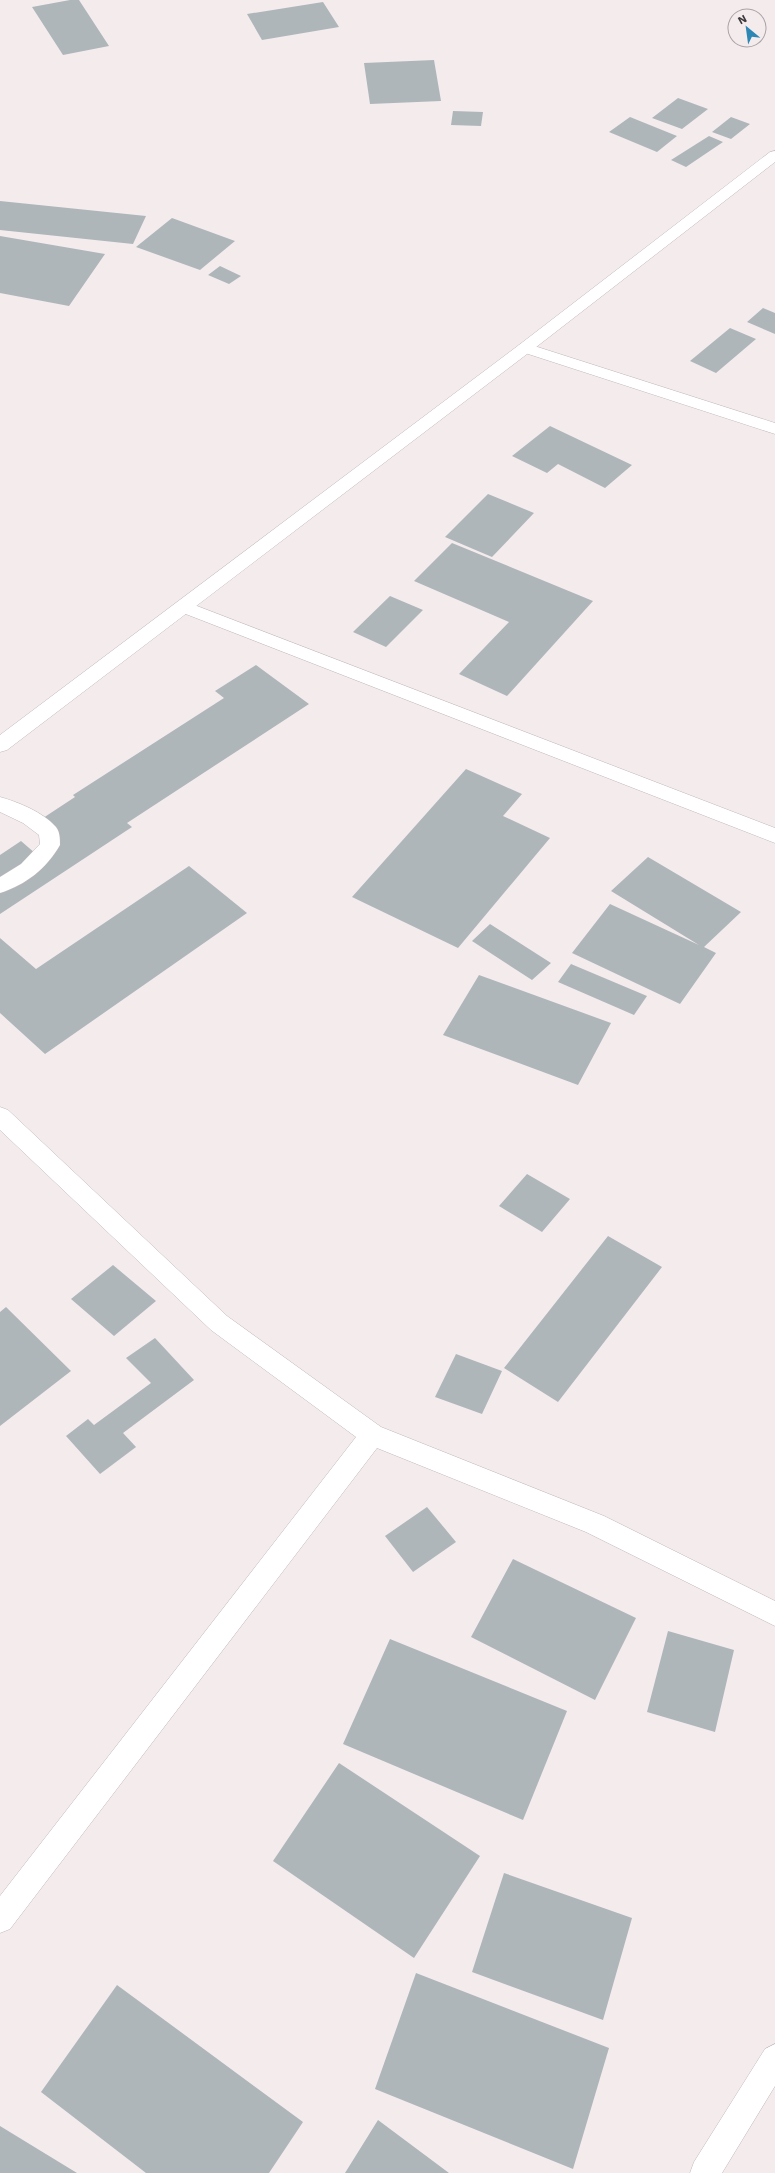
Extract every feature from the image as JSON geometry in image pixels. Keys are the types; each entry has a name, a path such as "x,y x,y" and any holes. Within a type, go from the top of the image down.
{"street":[{"path":"0,745 525,348 775,155"},
{"path":"525,348 775,429"},
{"path":"184,607 775,836"},
{"path":"0,804 30,818 49,832 50,845 42,856 9,882 0,885"},
{"path":"0,1116 219,1323 372,1435 595,1524 775,1614"},
{"path":"0,1919 372,1435"},
{"path":"705,2173 775,2060"}],"building":[{"path":"70,0 79,0 109,46 63,55 32,7"},
{"path":"323,2 339,27 262,40 247,14"},
{"path":"434,60 441,101 370,104 364,63"},
{"path":"678,98 708,109 682,129 652,118"},
{"path":"453,111 483,112 481,126 451,125"},
{"path":"630,117 677,136 657,152 609,132"},
{"path":"731,117 750,124 731,139 712,132"},
{"path":"709,136 723,142 686,167 671,160"},
{"path":"0,201 146,216 133,244 0,230"},
{"path":"172,218 235,241 200,270 136,247"},
{"path":"0,236 105,254 69,306 0,293"},
{"path":"220,266 241,276 229,284 208,275"},
{"path":"763,308 775,313 775,334 747,322"},
{"path":"730,328 756,339 716,373 690,361"},
{"path":"550,426 632,465 605,488 558,464 547,473 512,456"},
{"path":"488,494 534,513 492,557 445,537"},
{"path":"452,543 593,601 507,696 459,674 509,622 414,581"},
{"path":"390,596 423,610 386,647 353,632"},
{"path":"256,665 309,704 127,823 132,827 0,914 0,855 21,841 36,854 58,840 37,822 75,797 73,795 224,698 215,691"},
{"path":"466,769 522,794 503,816 550,838 458,948 352,897"},
{"path":"648,857 741,912 704,947 716,953 680,1004 572,953 610,904 699,945 611,891"},
{"path":"189,866 247,913 45,1054 0,1013 0,938 36,969"},
{"path":"490,924 551,963 532,980 472,941"},
{"path":"571,964 647,996 634,1015 558,982"},
{"path":"479,975 611,1023 578,1085 443,1035"},
{"path":"527,1174 570,1199 542,1232 499,1206"},
{"path":"608,1236 662,1267 558,1402 504,1368"},
{"path":"113,1265 156,1301 114,1336 71,1299"},
{"path":"6,1307 71,1371 0,1426 0,1312"},
{"path":"155,1338 194,1380 123,1433 136,1447 100,1474 66,1436 88,1419 94,1425 151,1383 126,1358"},
{"path":"456,1354 502,1371 482,1414 435,1397"},
{"path":"427,1507 456,1542 413,1572 385,1536"},
{"path":"513,1559 636,1618 595,1700 471,1637"},
{"path":"668,1631 734,1650 715,1732 647,1712"},
{"path":"390,1639 567,1711 523,1820 343,1744"},
{"path":"339,1763 480,1856 414,1958 273,1861"},
{"path":"504,1873 632,1918 603,2020 472,1972"},
{"path":"416,1973 609,2048 573,2169 375,2089"},
{"path":"117,1985 303,2122 269,2173 146,2173 41,2092"},
{"path":"378,2120 449,2173 345,2173"},
{"path":"0,2126 77,2173 0,2173"}]}
